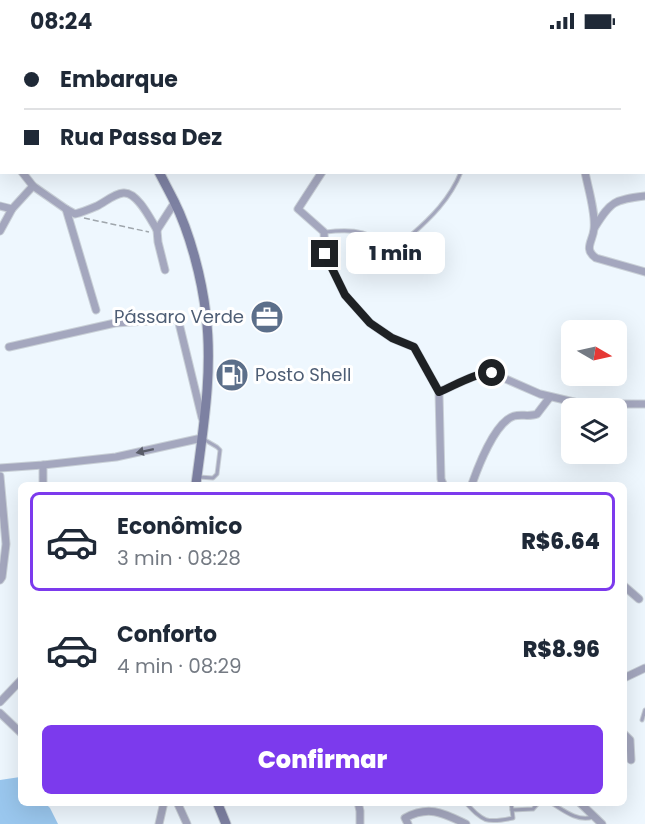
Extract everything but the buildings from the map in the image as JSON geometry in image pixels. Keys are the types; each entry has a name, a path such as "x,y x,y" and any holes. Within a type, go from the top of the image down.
{"main road":[{"path":"160,174 175,202 190,243 200,280 206,316 207,395 197,480"},
{"path":"219,806 226,824"}],"street":[{"path":"24,174 33,186 75,214 121,193 133,197 145,210 157,232 165,270"},
{"path":"321,174 298,209 324,232 325,254 345,295 370,323 392,338 414,347 439,392 442,482"},
{"path":"585,174 595,228"},
{"path":"0,231 12,209 33,186"},
{"path":"645,196 614,202 595,228 589,251 596,258 645,272"},
{"path":"157,232 175,202"},
{"path":"0,206 12,209"},
{"path":"66,209 96,310"},
{"path":"9,347 115,322 178,319 204,426"},
{"path":"439,392 484,373 492,373 540,394 582,404 645,404"},
{"path":"473,482 499,428 511,417 534,416 550,397"},
{"path":"0,468 116,457 202,438"},
{"path":"43,465 43,482"},
{"path":"0,476 6,544 0,580"},
{"path":"627,589 639,599"},
{"path":"627,677 644,671"},
{"path":"0,702 18,683"},
{"path":"0,713 18,730"},
{"path":"627,736 630,740 631,760"},
{"path":"159,824 163,806"},
{"path":"179,806 187,824"},
{"path":"359,806 360,824"},
{"path":"583,806 597,821"},
{"path":"408,824 405,818 421,811 445,814 466,824"}],"lane":[{"path":"324,232 340,230 363,233 375,238 391,251 434,214 447,198 459,174"},
{"path":"197,480 216,477 220,453 219,448 202,438"},
{"path":"642,720 645,710"},
{"path":"468,806 477,817 486,822 510,819 513,817 512,806"},
{"path":"512,810 533,809 536,806"},
{"path":"557,806 577,817 597,821"}],"path":[{"path":"75,214 91,221 157,232"}],"shaded area":[{"path":"18,777 18,806 48,806 58,824 0,824 0,780"}],"place":[{"name":"Pássaro Verde","path":"267,317"},
{"name":"Posto Shell","path":"232,375"}],"route":[{"path":"325,254 345,295 370,323 392,338 414,347 439,392 484,373 492,373"}]}
